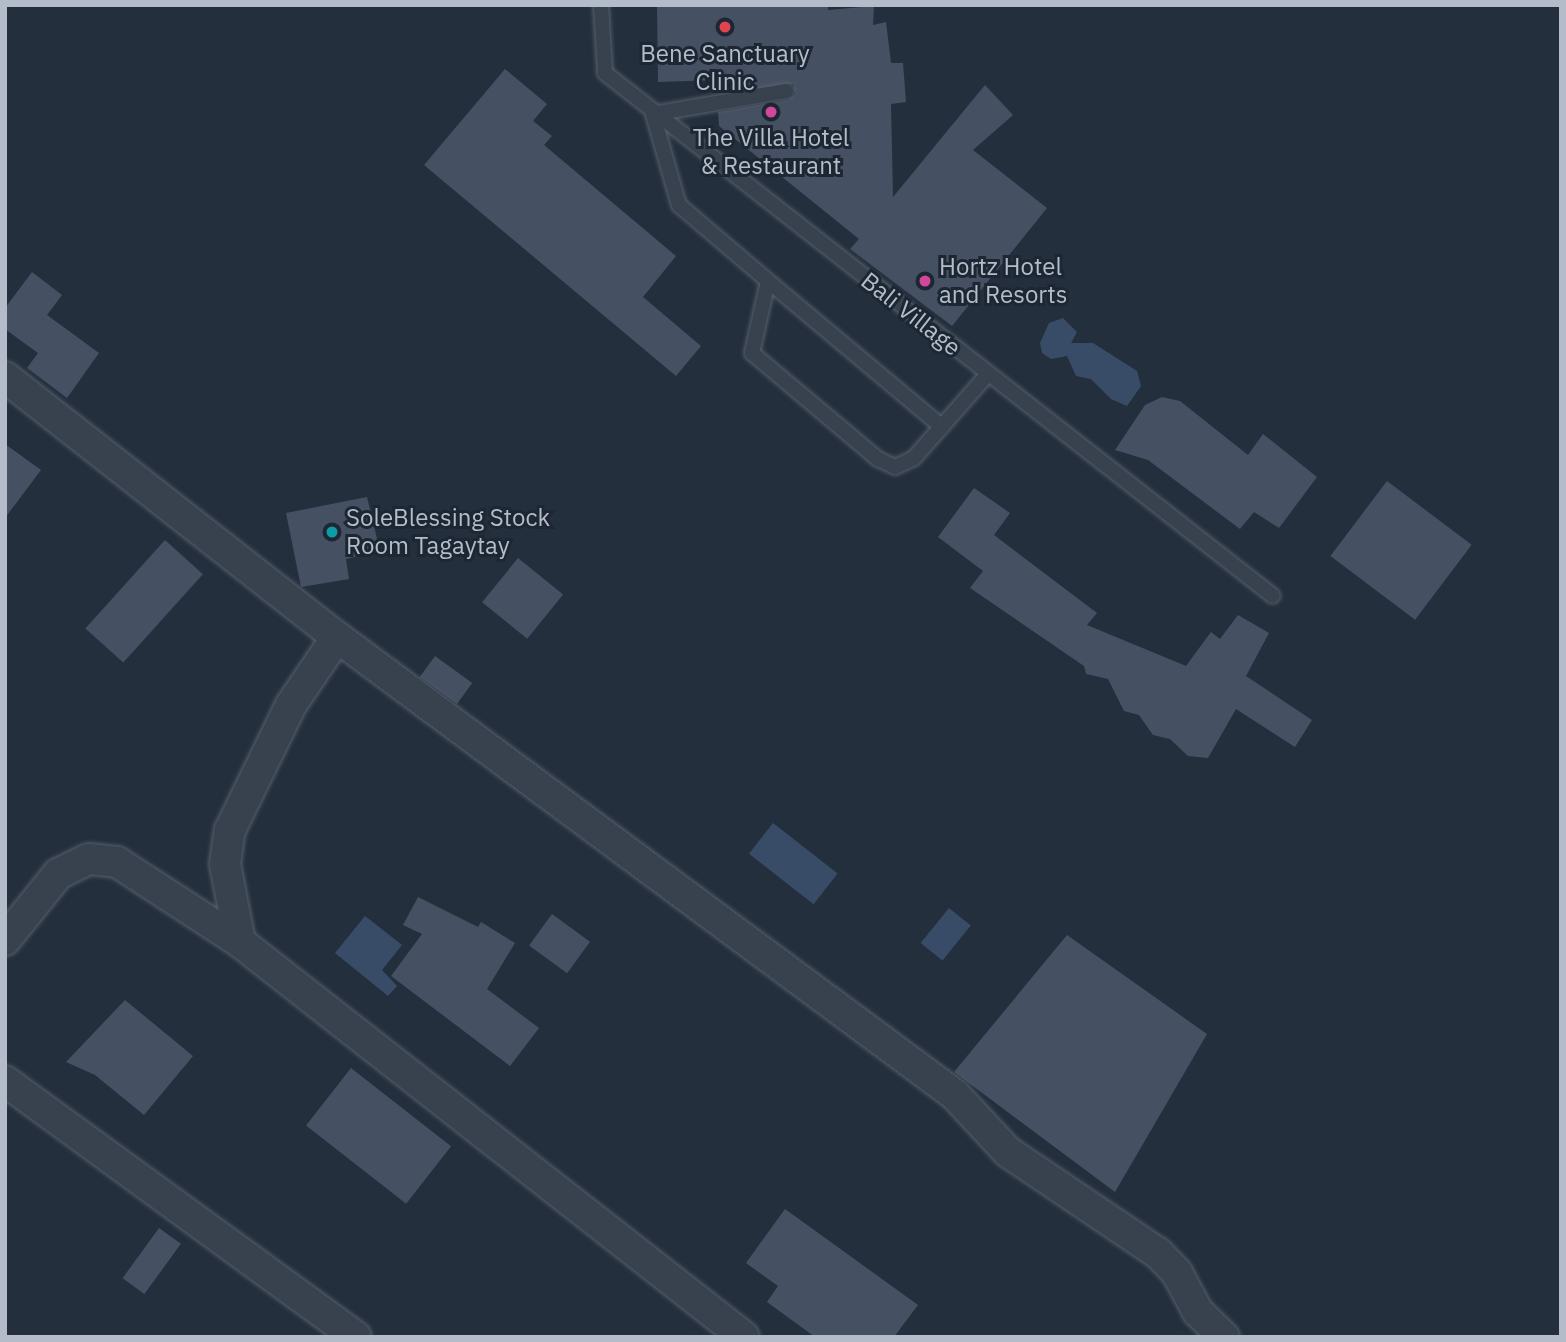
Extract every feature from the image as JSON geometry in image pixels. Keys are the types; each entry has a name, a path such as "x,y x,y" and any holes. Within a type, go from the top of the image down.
{"street":[{"path":"5,377 337,637 955,1094 1008,1152 1158,1253 1177,1273 1198,1312 1224,1337"},
{"path":"240,943 225,864 230,830 291,705 337,637"},
{"path":"5,940 58,874 89,859 117,862 240,943 744,1337"},
{"path":"5,1081 356,1337"}],"lane":[{"name":"Bali Village","path":"601,5 605,73 653,114 1273,596"},
{"path":"786,91 653,114 679,205 942,427"},
{"path":"768,281 751,354 887,465 905,465 988,374"}],"water":[{"path":"1063,318 1077,332 1071,343 1093,343 1137,371 1141,386 1127,406 1111,399 1091,379 1076,376 1067,356 1051,359 1042,353 1040,343 1049,323"},
{"path":"773,823 838,873 814,904 749,854"},
{"path":"949,908 971,926 942,961 921,943"},
{"path":"365,916 402,945 382,970 397,986 388,996 335,953"}],"building":[{"path":"657,5 828,5 828,10 874,6 873,25 886,22 891,63 903,63 906,102 891,104 893,197 985,85 1013,115 973,150 1047,208 952,326 850,249 859,239 719,126 718,112 788,100 795,94 793,84 718,93 717,80 658,82"},
{"path":"505,69 547,104 533,121 552,136 544,145 676,256 643,297 701,346 676,376 424,165"},
{"path":"32,272 62,295 47,315 99,353 67,398 27,368 38,353 5,329 5,308"},
{"path":"1162,397 1180,401 1248,455 1263,434 1317,477 1279,528 1254,512 1240,529 1148,460 1115,450 1145,405"},
{"path":"5,444 41,470 5,518"},
{"path":"1387,481 1472,545 1415,620 1330,556"},
{"path":"974,488 1010,513 994,535 1097,613 1087,625 1186,666 1211,632 1220,639 1238,615 1269,633 1246,676 1312,720 1295,747 1236,709 1208,758 1188,756 1170,739 1153,735 1139,715 1124,711 1108,679 1086,674 1084,666 970,588 983,571 938,537"},
{"name":"SoleBlessing Stock Room Tagaytay","path":"367,497 380,551 346,559 349,579 301,587 286,513"},
{"path":"165,540 203,574 123,663 85,628"},
{"path":"518,558 563,595 527,639 482,602"},
{"path":"435,656 472,683 457,704 420,677"},
{"path":"418,897 478,927 481,922 515,943 487,989 539,1028 510,1066 391,976 422,934 403,925"},
{"path":"552,914 590,942 567,973 529,946"},
{"path":"1067,935 1207,1034 1115,1192 954,1072"},
{"path":"125,1000 193,1056 144,1115 95,1075 66,1062"},
{"path":"351,1068 451,1146 406,1204 306,1126"},
{"path":"785,1209 918,1305 894,1337 815,1337 767,1302 778,1286 746,1263"},
{"path":"159,1228 181,1244 144,1294 123,1278"}],"place":[{"name":"Bene Sanctuary Clinic","path":"725,27"},
{"name":"The Villa Hotel & Restaurant","path":"771,112"},
{"name":"Hortz Hotel and Resorts","path":"925,281"},
{"name":"SoleBlessing Stock Room Tagaytay","path":"332,532"}]}
